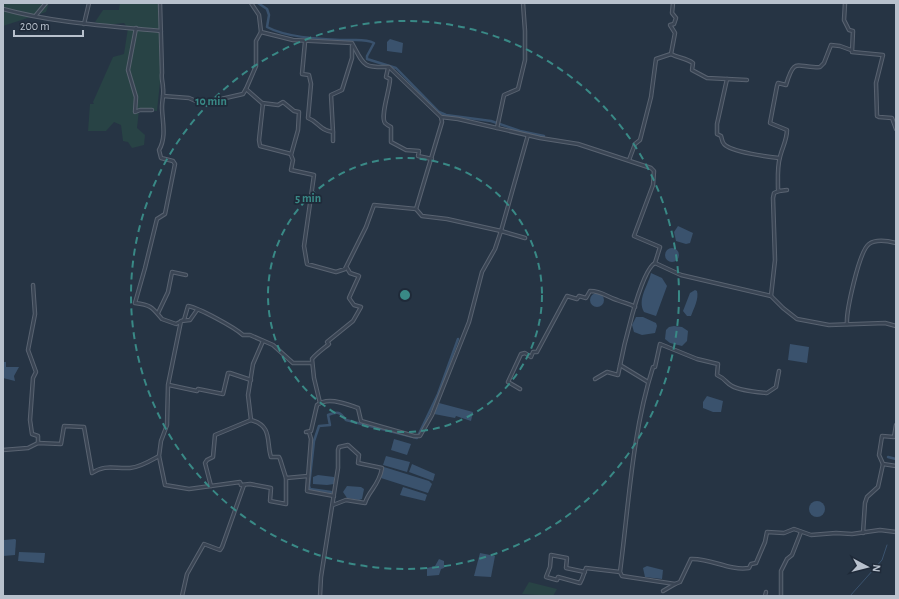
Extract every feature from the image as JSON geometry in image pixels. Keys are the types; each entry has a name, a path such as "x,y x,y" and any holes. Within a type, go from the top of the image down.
{"street":[{"path":"36,15 46,3"},
{"path":"84,24 89,3"},
{"path":"160,3 163,135 162,145 159,150 162,158 173,161 175,164 165,214 157,219 135,303 152,306 156,309 162,319 176,324 186,316 188,306 206,313 243,335 250,335 262,342 274,345 293,363 312,363"},
{"path":"163,96 189,98 198,102 211,102 243,94 256,66 256,40 261,32 259,15 251,3"},
{"path":"498,125 504,95 518,89 525,60 526,31 523,3"},
{"path":"670,54 675,33 670,25 674,24 676,18 672,13 674,3"},
{"path":"845,3 844,20 849,30 853,31 851,50"},
{"path":"3,9 20,14 36,15 84,24 102,24 161,31"},
{"path":"136,28 128,70 136,97 135,112 140,110 152,110"},
{"path":"261,32 305,42 352,43"},
{"path":"305,42 302,74 308,75 311,84 308,118 315,121 324,131 333,132"},
{"path":"352,43 364,64 371,68 389,67 441,118 442,122 432,159 416,209"},
{"path":"333,141 331,95 342,90 352,58 352,43"},
{"path":"779,191 779,158 783,150 787,130 772,125 770,120 778,84 786,85 794,66 801,64 820,67 831,45 840,46 851,50 852,52 883,55 876,83 877,116 892,118 896,129"},
{"path":"629,160 635,144 640,140 651,97 656,59 670,54 693,62 692,70 698,74 713,79 747,80"},
{"path":"389,67 386,77 390,78 390,90 383,116 385,123 390,128 391,142 406,150 419,151 418,156 422,158 432,159"},
{"path":"727,79 718,116 717,134 721,136 722,140 727,146 753,154 779,158"},
{"path":"246,89 258,101 278,105 283,102 294,111 299,112 298,130 291,154 293,160 291,170 314,174 304,246 307,264 336,272 347,267 366,227 374,205 416,209 422,216 447,219 525,238"},
{"path":"263,103 259,140 260,146 291,154"},
{"path":"441,118 458,118 498,125 528,135 578,144 629,160 654,171 653,185 634,236 660,247 655,263 650,266 645,275 635,307 618,375 607,372 595,379"},
{"path":"334,496 330,494 307,491 310,440 307,432 313,428 317,405 332,401 358,408 361,421 414,436 420,436 432,415 469,322 482,272 495,249 501,231 528,135"},
{"path":"771,296 775,260 773,198 774,193 786,190"},
{"path":"847,324 847,310 858,267 864,251 871,243 879,241 896,243"},
{"path":"655,263 681,275 771,296 797,319 829,325 885,324 896,326"},
{"path":"320,403 318,400 312,359 318,351 329,344 327,342 348,326 361,307 354,305 349,298 359,276 350,273 347,267"},
{"path":"158,314 168,292 172,272 186,275"},
{"path":"33,285 35,314 28,350 36,372 33,378 30,420 32,434 38,436 38,443"},
{"path":"520,388 508,382 518,359 521,354 525,353 531,357 533,352 537,352 567,296 576,299 579,296 586,298 590,291 601,292 635,307"},
{"path":"181,321 190,320 197,310"},
{"path":"181,321 168,385 167,425 161,441 159,456 165,485 189,489 211,486 240,482 240,485 250,484 271,488 270,502 286,504 286,478 278,457 271,457 269,438 265,430 258,422 251,420 215,435 213,457 205,463 211,486"},
{"path":"251,420 248,395 253,364 262,342"},
{"path":"620,572 635,444 648,382 653,367 655,367 660,344 697,359 718,364 717,375 726,379 730,385 743,389 767,393 770,392 776,387 779,371"},
{"path":"620,366 648,382"},
{"path":"168,385 171,384 197,391 198,389 223,394 228,374 230,373 251,380"},
{"path":"863,533 865,503 867,496 878,487 883,464 879,455 881,437 894,437 896,425"},
{"path":"3,450 28,448 38,443 61,444 64,426 84,427 92,473 94,470 114,466 129,468 143,465 159,456"},
{"path":"320,596 321,576 333,505 340,448 348,445 359,455 358,463 382,468 378,483 365,503 346,500 333,505"},
{"path":"883,464 896,466"},
{"path":"286,478 308,476"},
{"path":"182,596 187,574 204,544 220,550 222,547 244,485"},
{"path":"663,591 680,582 691,559 715,562 737,569 749,568 751,564 756,563 765,542 767,532 784,533 794,529 811,535 863,533 880,530 896,532"},
{"path":"781,596 781,571 787,559 792,555 795,544 802,532"},
{"path":"585,572 566,568 567,558 552,555 550,567 546,577 557,580 558,577 580,583 585,572 586,568 620,572 622,576 675,584"},
{"path":"765,596 766,592"}],"green space":[{"path":"3,3 49,3 46,12 3,26"},
{"path":"120,3 160,3 162,63 157,111 139,110 137,128 145,135 144,145 132,148 128,142 123,141 121,125 114,122 106,131 88,131 90,104 94,104 93,102 113,57 124,54 128,28 124,23 106,25 95,22 103,10 119,10"},
{"path":"529,582 557,589 553,596 522,594"}],"water":[{"path":"390,39 403,43 402,53 387,51 387,42"},
{"path":"678,226 693,233 690,243 686,244 676,241 674,232"},
{"path":"669,248 675,248 679,252 679,258 675,262 669,262 665,258 665,252"},
{"path":"651,273 662,278 667,286 656,316 644,312 642,307 642,297"},
{"path":"695,290 697,291 696,304 691,316 687,316 683,311 690,293"},
{"path":"594,293 600,293 604,297 604,303 600,307 594,307 590,303 590,297"},
{"path":"636,317 643,317 656,323 657,326 655,333 642,335 634,332 632,325"},
{"path":"669,327 682,327 688,331 687,341 682,346 670,343 665,339 666,330"},
{"path":"790,344 809,347 807,363 788,360"},
{"path":"3,362 6,362 6,367 19,367 14,376 15,381 3,378"},
{"path":"707,396 723,401 721,412 713,412 703,408 703,402"},
{"path":"439,403 473,412 471,421 456,416 455,418 434,414"},
{"path":"394,439 411,444 407,455 391,450"},
{"path":"386,456 410,462 407,472 383,465"},
{"path":"412,464 435,474 433,481 409,472"},
{"path":"384,467 429,481 432,484 428,493 381,478"},
{"path":"318,475 334,477 334,484 313,484 313,477"},
{"path":"347,486 361,487 364,489 362,499 347,498 343,492"},
{"path":"403,487 427,495 425,501 400,495"},
{"path":"817,501 824,506 825,509 820,516 817,517 810,512 809,509 814,502"},
{"path":"15,539 15,555 3,556 4,540"},
{"path":"19,552 45,553 44,563 18,561"},
{"path":"480,553 495,556 491,577 474,576"},
{"path":"439,559 444,561 444,568 441,569 439,575 427,576 427,568 435,566"},
{"path":"647,566 663,570 662,579 645,577 643,568"}],"waterway":[{"path":"258,3 267,9 269,15 267,27 276,31 310,38 363,40 374,43 367,56 367,59 396,68 439,112 446,115 491,121 520,131 544,136"},
{"path":"331,492 310,489 309,486 314,441 319,426 330,425 328,415 338,413 346,420 417,438 438,394 458,339"},
{"path":"888,457 896,459"},
{"path":"850,596 882,560 887,545"}]}
